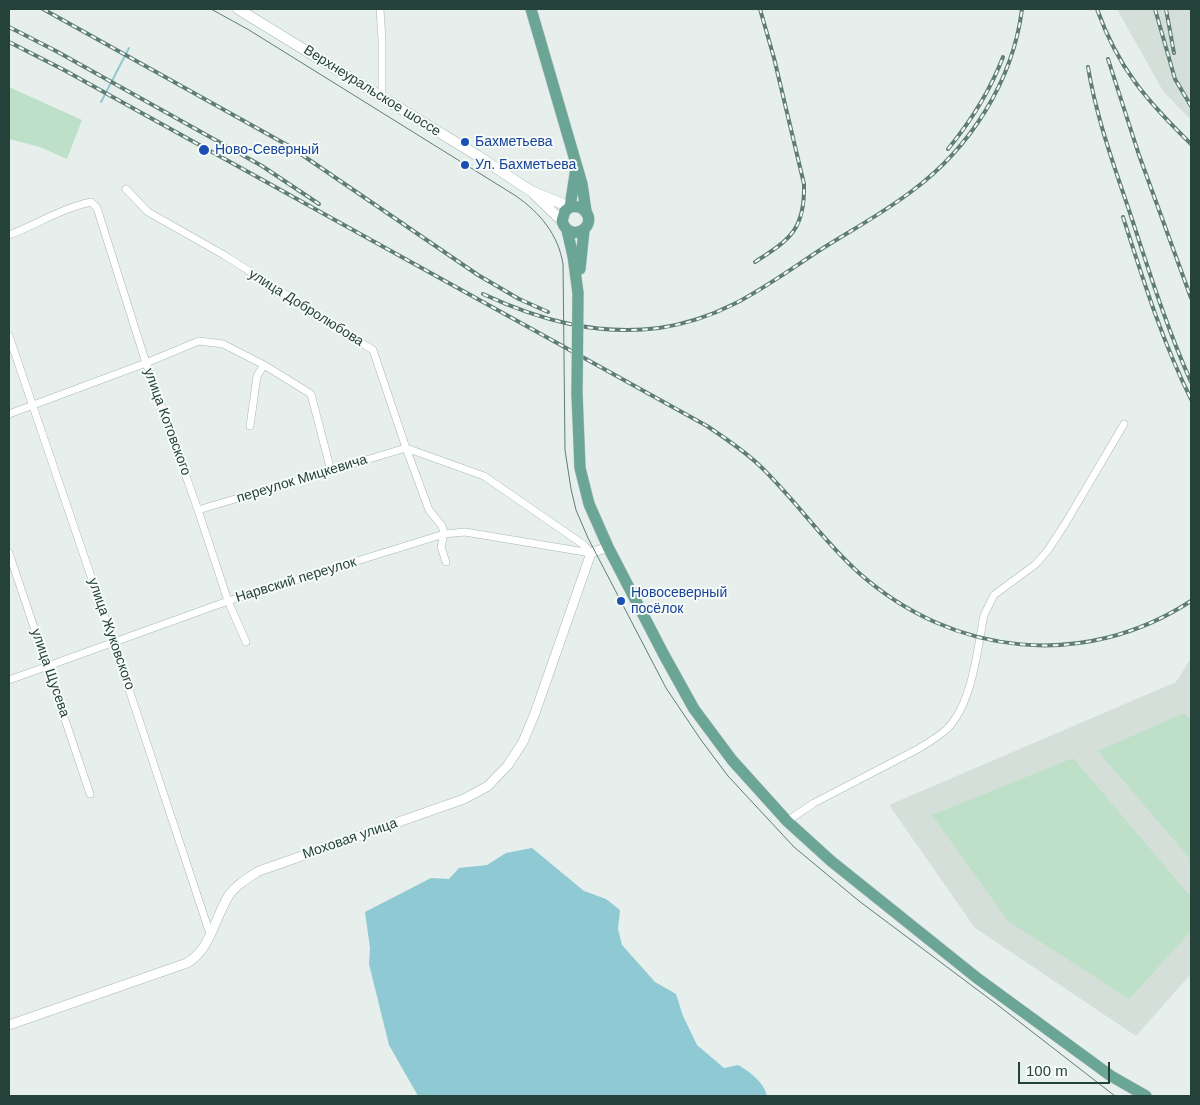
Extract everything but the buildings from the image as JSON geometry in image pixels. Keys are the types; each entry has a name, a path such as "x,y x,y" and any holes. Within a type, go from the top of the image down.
{"main road":[{"name":"Верхнеуральское шоссе","path":"238,9 382,96 531,191"},
{"path":"532,9 584,192 586,212"},
{"path":"576,167 570,207 563,216 573,256 578,293"},
{"path":"531,191 570,207 582,208 589,218 584,230 578,293 577,394 580,468 589,504 608,547 694,709 732,760 787,821 831,861 978,978 1111,1076 1146,1096"},
{"path":"531,191 572,232 584,230"}],"street":[{"path":"380,9 382,96"},
{"name":"улица Добролюбова","path":"126,189 148,212 224,255 373,350 429,510 439,520 444,534 441,547 446,562"},
{"name":"улица Котовского","path":"9,235 81,204 91,202 97,208 146,363 228,601 246,642"},
{"name":"улица Жуковского","path":"9,336 210,934"},
{"path":"9,414 146,363 199,341 223,344 264,365 311,394 331,471"},
{"path":"250,426 257,376 264,365"},
{"path":"787,821 814,803 934,740 946,729 964,702 988,604 994,595 1036,564 1048,550 1124,424"},
{"path":"406,448 484,476 584,545 591,553 608,547"},
{"name":"переулок Мицкевича","path":"198,510 406,448"},
{"name":"Нарвский переулок","path":"9,680 228,601 444,534 465,532 591,553"},
{"name":"улица Щусева","path":"9,553 90,794"},
{"name":"Моховая улица","path":"9,1025 187,963 196,957 230,894 242,881 259,871 464,799 488,786 508,765 522,742 535,713 591,553"}],"shaded area":[{"path":"1117,9 1191,9 1191,120 1163,91"},
{"path":"1191,658 1191,974 1136,1036 975,928 889,805 1176,682"}],"green space":[{"path":"9,87 82,120 67,159 40,147 9,139"},
{"path":"1184,713 1191,721 1191,860 1098,751"},
{"path":"1073,758 1191,897 1191,931 1129,999 1008,921 932,815"}],"water":[{"path":"532,848 584,891 606,899 620,910 618,929 622,945 655,982 676,994 683,1016 697,1045 724,1068 738,1065 747,1071 760,1082 767,1096 418,1096 389,1045 369,964 370,948 365,912 431,878 449,879 459,868 487,865 506,853"}],"waterway":[{"path":"101,102 129,48"}],"tram line":[{"path":"211,9 249,30 516,196 547,225 557,243 563,264 565,450 576,510 588,538 666,688 728,776 794,847 859,901 1115,1096"}],"railway":[{"path":"43,9 289,146 478,275 519,299 548,312"},
{"path":"755,262 787,239 798,222 804,199 804,184 774,58 760,9"},
{"path":"483,294 547,318 569,324 613,330 636,330 682,324 742,300 901,199 933,174 952,155 970,134 999,87 1017,36 1022,9"},
{"path":"1097,9 1114,49 1135,82 1147,98 1191,144"},
{"path":"1155,9 1175,79 1191,106"},
{"path":"1166,9 1174,53"},
{"path":"9,27 56,51 262,166 319,204"},
{"path":"9,42 64,70 707,426 759,465 859,573 896,601 936,623 978,637 1021,644 1064,645 1108,638 1150,623 1191,601"},
{"path":"948,149 979,105 1003,57"},
{"path":"1108,59 1139,155 1191,298"},
{"path":"1088,67 1100,121 1111,157 1173,340 1191,382"},
{"path":"1123,217 1162,332 1191,399"}],"place":[{"name":"Бахметьева","path":"465,142"},
{"name":"Ново-Северный","path":"204,150"},
{"name":"Ул. Бахметьева","path":"465,165"},
{"name":"Новосеверный посёлок","path":"621,601"}]}
